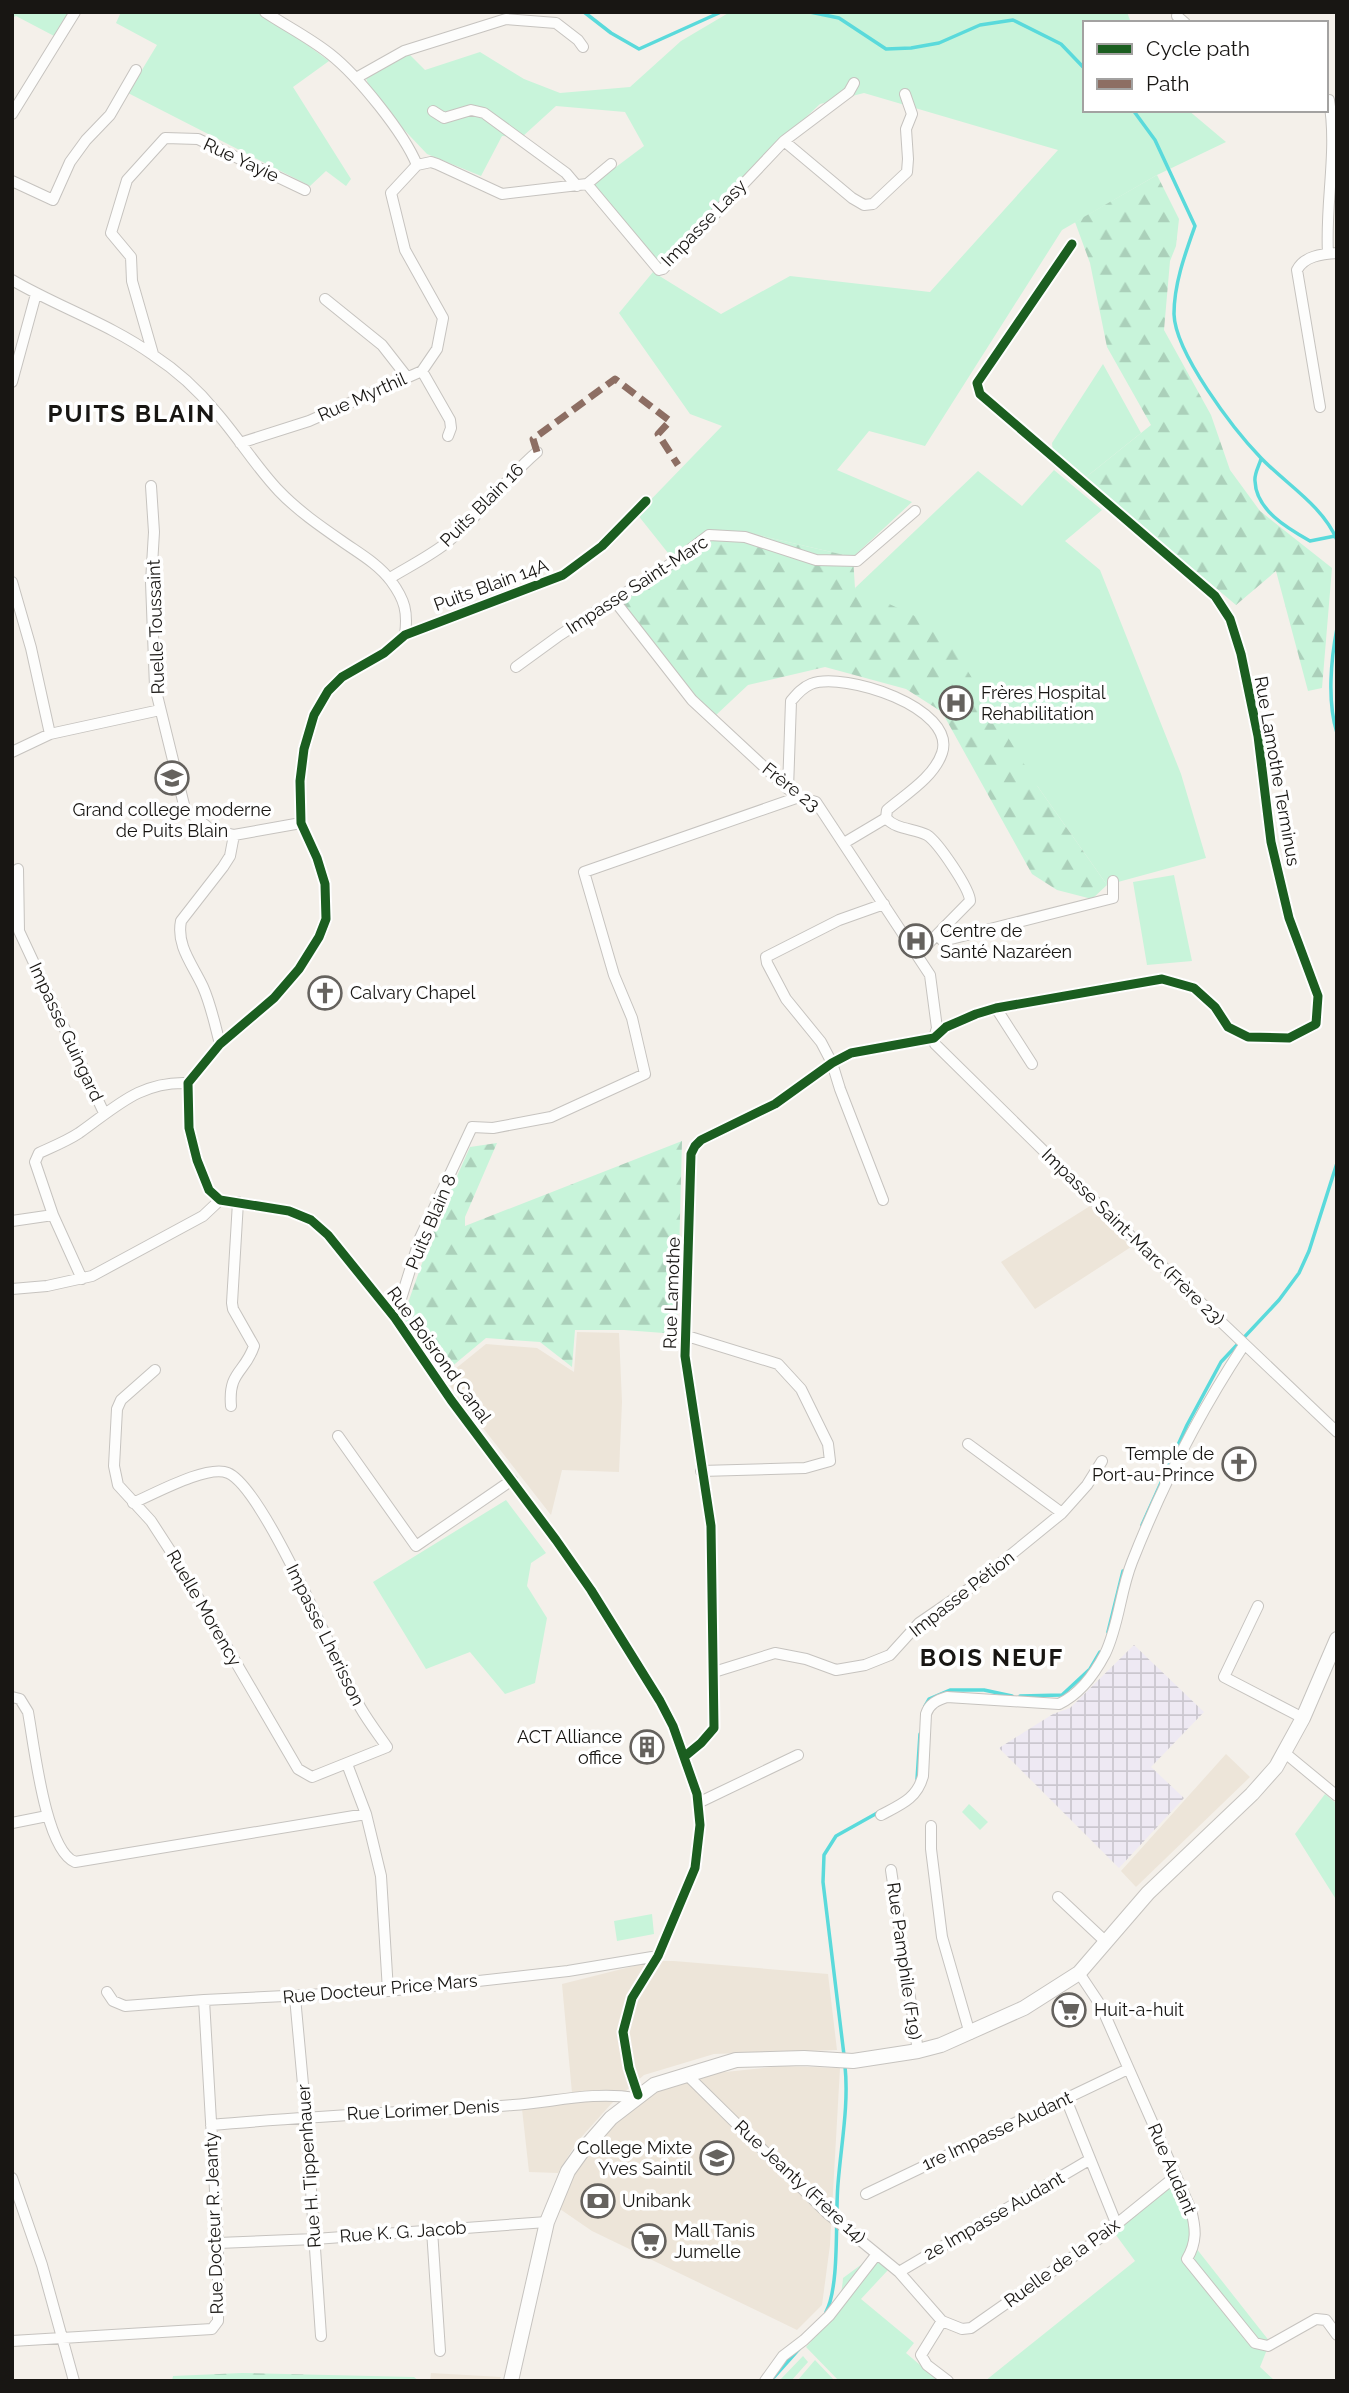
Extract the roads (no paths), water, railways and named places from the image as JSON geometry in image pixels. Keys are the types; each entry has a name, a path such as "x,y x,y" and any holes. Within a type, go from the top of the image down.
{"main road":[{"path":"511,2381 547,2222 568,2171 594,2136 637,2096 654,2085 736,2060 804,2058 853,2061 942,2045 1024,2008 1079,1973 1147,1893 1266,1779 1285,1753 1303,1718 1337,1639"}],"street":[{"path":"12,114 75,12"},
{"path":"265,12 330,54 356,78 410,146 417,165 431,162 437,164 502,194 582,185 611,164"},
{"path":"356,78 404,51 506,19 556,23 583,47"},
{"path":"12,181 53,200 70,162 110,115 136,70"},
{"path":"854,83 849,92 784,141 852,198 869,206 904,176 908,169 906,129 912,114 905,94"},
{"path":"1320,407 1297,270 1300,263 1307,258 1332,253 1326,221 1334,128 1328,100"},
{"path":"433,111 444,118 471,110 484,113 582,185"},
{"name":"Rue Yayie","path":"153,354 132,281 131,257 111,233 127,180 165,138 198,139 305,190"},
{"name":"Impasse Lasy","path":"582,185 659,270 663,269 784,141"},
{"name":"Rue Myrthil","path":"240,443 309,421 422,371 437,349 443,318 405,250 391,193 417,165"},
{"name":"Rue Lamothe Terminus","path":"934,1038 946,1027 996,1008 1161,979 1194,988 1214,1007 1228,1027 1248,1037 1289,1038 1316,1024 1318,996 1289,918 1271,842 1255,723 1241,654 1230,619 1215,596 980,394 977,388 977,383 1072,244"},
{"path":"12,280 153,354 181,377 216,411 280,492 330,533 376,564 390,578 401,595 408,615 405,635 384,653 342,677 328,691 314,715 304,749 300,780 300,823 317,858 325,884 326,919 323,928 299,969 274,998 220,1044 188,1083 189,1128 197,1160 209,1190 219,1200 203,1216 92,1276 12,1290"},
{"path":"12,382 36,294"},
{"path":"325,299 382,345 407,377"},
{"path":"422,371 450,420 448,436"},
{"name":"Puits Blain 16","path":"390,578 445,544 494,497 515,470 537,452"},
{"name":"Ruelle Toussaint","path":"151,486 155,687 160,710 185,809 211,829 234,835"},
{"name":"Puits Blain 14A","path":"405,635 564,576 602,547 646,501"},
{"name":"Impasse Saint-Marc","path":"516,667 675,561 709,535 745,537 816,560 857,561 915,511"},
{"path":"12,582 15,601 31,648 50,734"},
{"name":"Frère 23","path":"614,600 692,700 788,789 799,797 816,802 930,975 937,1018 934,1038"},
{"path":"788,789 791,701 798,692 811,684 833,680 861,684 928,715 940,733 943,750 935,769 887,810 886,818 890,823 928,836 968,891 970,901 918,954"},
{"path":"12,752 50,734 160,710"},
{"name":"Puits Blain 8","path":"395,1318 420,1238 472,1127 493,1128 551,1117 645,1074 632,1018 614,975 584,873 799,797"},
{"path":"844,843 886,818"},
{"path":"220,1044 202,986 180,942 181,921 230,856 234,835 300,823"},
{"name":"Impasse Guingard","path":"18,869 19,930 104,1113"},
{"path":"938,936 943,940 1113,898 1114,881"},
{"path":"883,1200 832,1063 821,1042 786,999 766,964 766,957 839,920 884,904"},
{"path":"996,1008 1032,1064"},
{"name":"Rue Lamothe","path":"684,1757 714,1728 711,1526 685,1356 691,1154 701,1140 775,1104 832,1063 851,1053 934,1038"},
{"name":"Impasse Saint-Marc (Frère 23)","path":"934,1038 935,1044 945,1054 1337,1432"},
{"path":"82,1279 53,1215 35,1162 39,1153 78,1134 104,1113 143,1089 168,1082 188,1083"},
{"name":"Rue Boisrond Canal","path":"219,1200 289,1211 311,1220 328,1235 395,1318 451,1400 591,1590 673,1726 698,1802 700,1825 695,1868 658,1956 632,1998 623,2032 637,2096"},
{"path":"232,1406 232,1382 254,1346 232,1303 238,1202"},
{"path":"12,1221 53,1215"},
{"path":"687,1336 778,1364 801,1389 828,1444 830,1461 792,1469 701,1471"},
{"path":"881,1815 910,1799 920,1786 923,1776 926,1714 928,1708 939,1700 947,1697 1059,1704 1084,1687 1105,1653 1131,1564 1173,1468 1217,1386 1244,1345"},
{"name":"Ruelle Morency","path":"155,1370 121,1400 117,1409 114,1427 115,1476 118,1485 151,1521 175,1558 298,1769 312,1777 387,1747"},
{"path":"338,1436 416,1546 512,1480"},
{"path":"968,1444 1062,1513"},
{"name":"Impasse Pétion","path":"714,1672 775,1653 836,1670 865,1665 890,1655 919,1623 970,1588 1062,1513 1087,1485 1102,1461"},
{"name":"Impasse Lherisson","path":"133,1503 202,1474 221,1471 240,1481 268,1519 361,1709 387,1747"},
{"path":"1258,1606 1224,1677 1303,1718"},
{"path":"12,1697 20,1699 28,1712 47,1816 62,1852 75,1862 366,1814"},
{"path":"1285,1753 1337,1796"},
{"path":"698,1802 798,1755"},
{"path":"347,1764 366,1814 382,1875 388,1992"},
{"path":"12,1823 47,1816"},
{"path":"931,1826 931,1849 942,1937 970,2034"},
{"name":"Rue Pamphile (F19)","path":"891,1870 918,2051"},
{"path":"1058,1897 1106,1942"},
{"name":"Rue Docteur Price Mars","path":"107,1992 113,2001 125,2006 388,1992 568,1971 658,1956"},
{"name":"Rue Audant","path":"1079,1973 1101,2006 1176,2176 1196,2229 1194,2248 1187,2259 1255,2343 1268,2346 1316,2319 1326,2320 1336,2332"},
{"name":"Rue H. Tippenhauer","path":"295,1997 321,2336"},
{"name":"Rue Docteur R. Jeanty","path":"12,2341 212,2329 218,2321 218,2243 204,2000"},
{"name":"1re Impasse Audant","path":"866,2193 1128,2069"},
{"name":"Rue Jeanty (Frère 14)","path":"686,2074 827,2213 899,2272 942,2321"},
{"name":"Rue Lorimer Denis","path":"211,2125 517,2105 604,2094 637,2096"},
{"path":"1066,2099 1116,2223"},
{"name":"2e Impasse Audant","path":"899,2272 1089,2160"},
{"name":"Ruelle de la Paix","path":"942,2321 962,2329 971,2328 1097,2240 1176,2176"},
{"path":"12,2178 42,2265 74,2381"},
{"name":"Rue K. G. Jacob","path":"218,2243 315,2239 547,2222"},
{"path":"432,2230 440,2351"},
{"path":"765,2381 783,2356 829,2316 877,2254"},
{"path":"942,2321 921,2355 927,2365 948,2381"}],"waterway":[{"path":"584,12 611,33 639,49 721,12"},
{"path":"810,12 839,18 886,49 939,43 980,25 1013,20 1061,44 1083,67"},
{"path":"1134,112 1155,140 1195,226 1181,269 1174,303 1177,330 1184,349 1208,390 1236,429 1261,458 1313,506 1337,540"},
{"path":"1261,459 1256,473 1257,491 1261,501 1274,517 1310,541 1335,536"},
{"path":"1337,628 1331,680 1332,708 1337,733"},
{"path":"1142,1525 1187,1425 1221,1362 1279,1300 1299,1273 1309,1251 1337,1163"},
{"path":"1108,1632 1123,1571"},
{"path":"1020,1696 1062,1695 1090,1669 1100,1652"},
{"path":"925,1706 929,1699 950,1690 984,1690 1012,1696"},
{"path":"917,1779 920,1734"},
{"path":"844,2055 823,1882 824,1855 836,1836 879,1812"},
{"path":"826,2312 835,2269 838,2184 845,2110 845,2066"},
{"path":"774,2377 799,2349"}],"place":[{"name":"Frères Hospital Rehabilitation","path":"956,703"},
{"name":"Grand college moderne de Puits Blain","path":"172,778"},
{"name":"Centre de Santé Nazaréen","path":"916,941"},
{"name":"Calvary Chapel","path":"325,993"},
{"name":"Temple de Port-au-Prince","path":"1239,1464"},
{"name":"ACT Alliance office","path":"647,1747"},
{"name":"Huit-a-huit","path":"1069,2010"},
{"name":"College Mixte Yves Saintil","path":"717,2158"},
{"name":"Unibank","path":"598,2201"},
{"name":"Mall Tanis Jumelle","path":"649,2241"}],"district":[{"name":"PUITS BLAIN","path":"132,414"},
{"name":"BOIS NEUF","path":"992,1658"}]}
